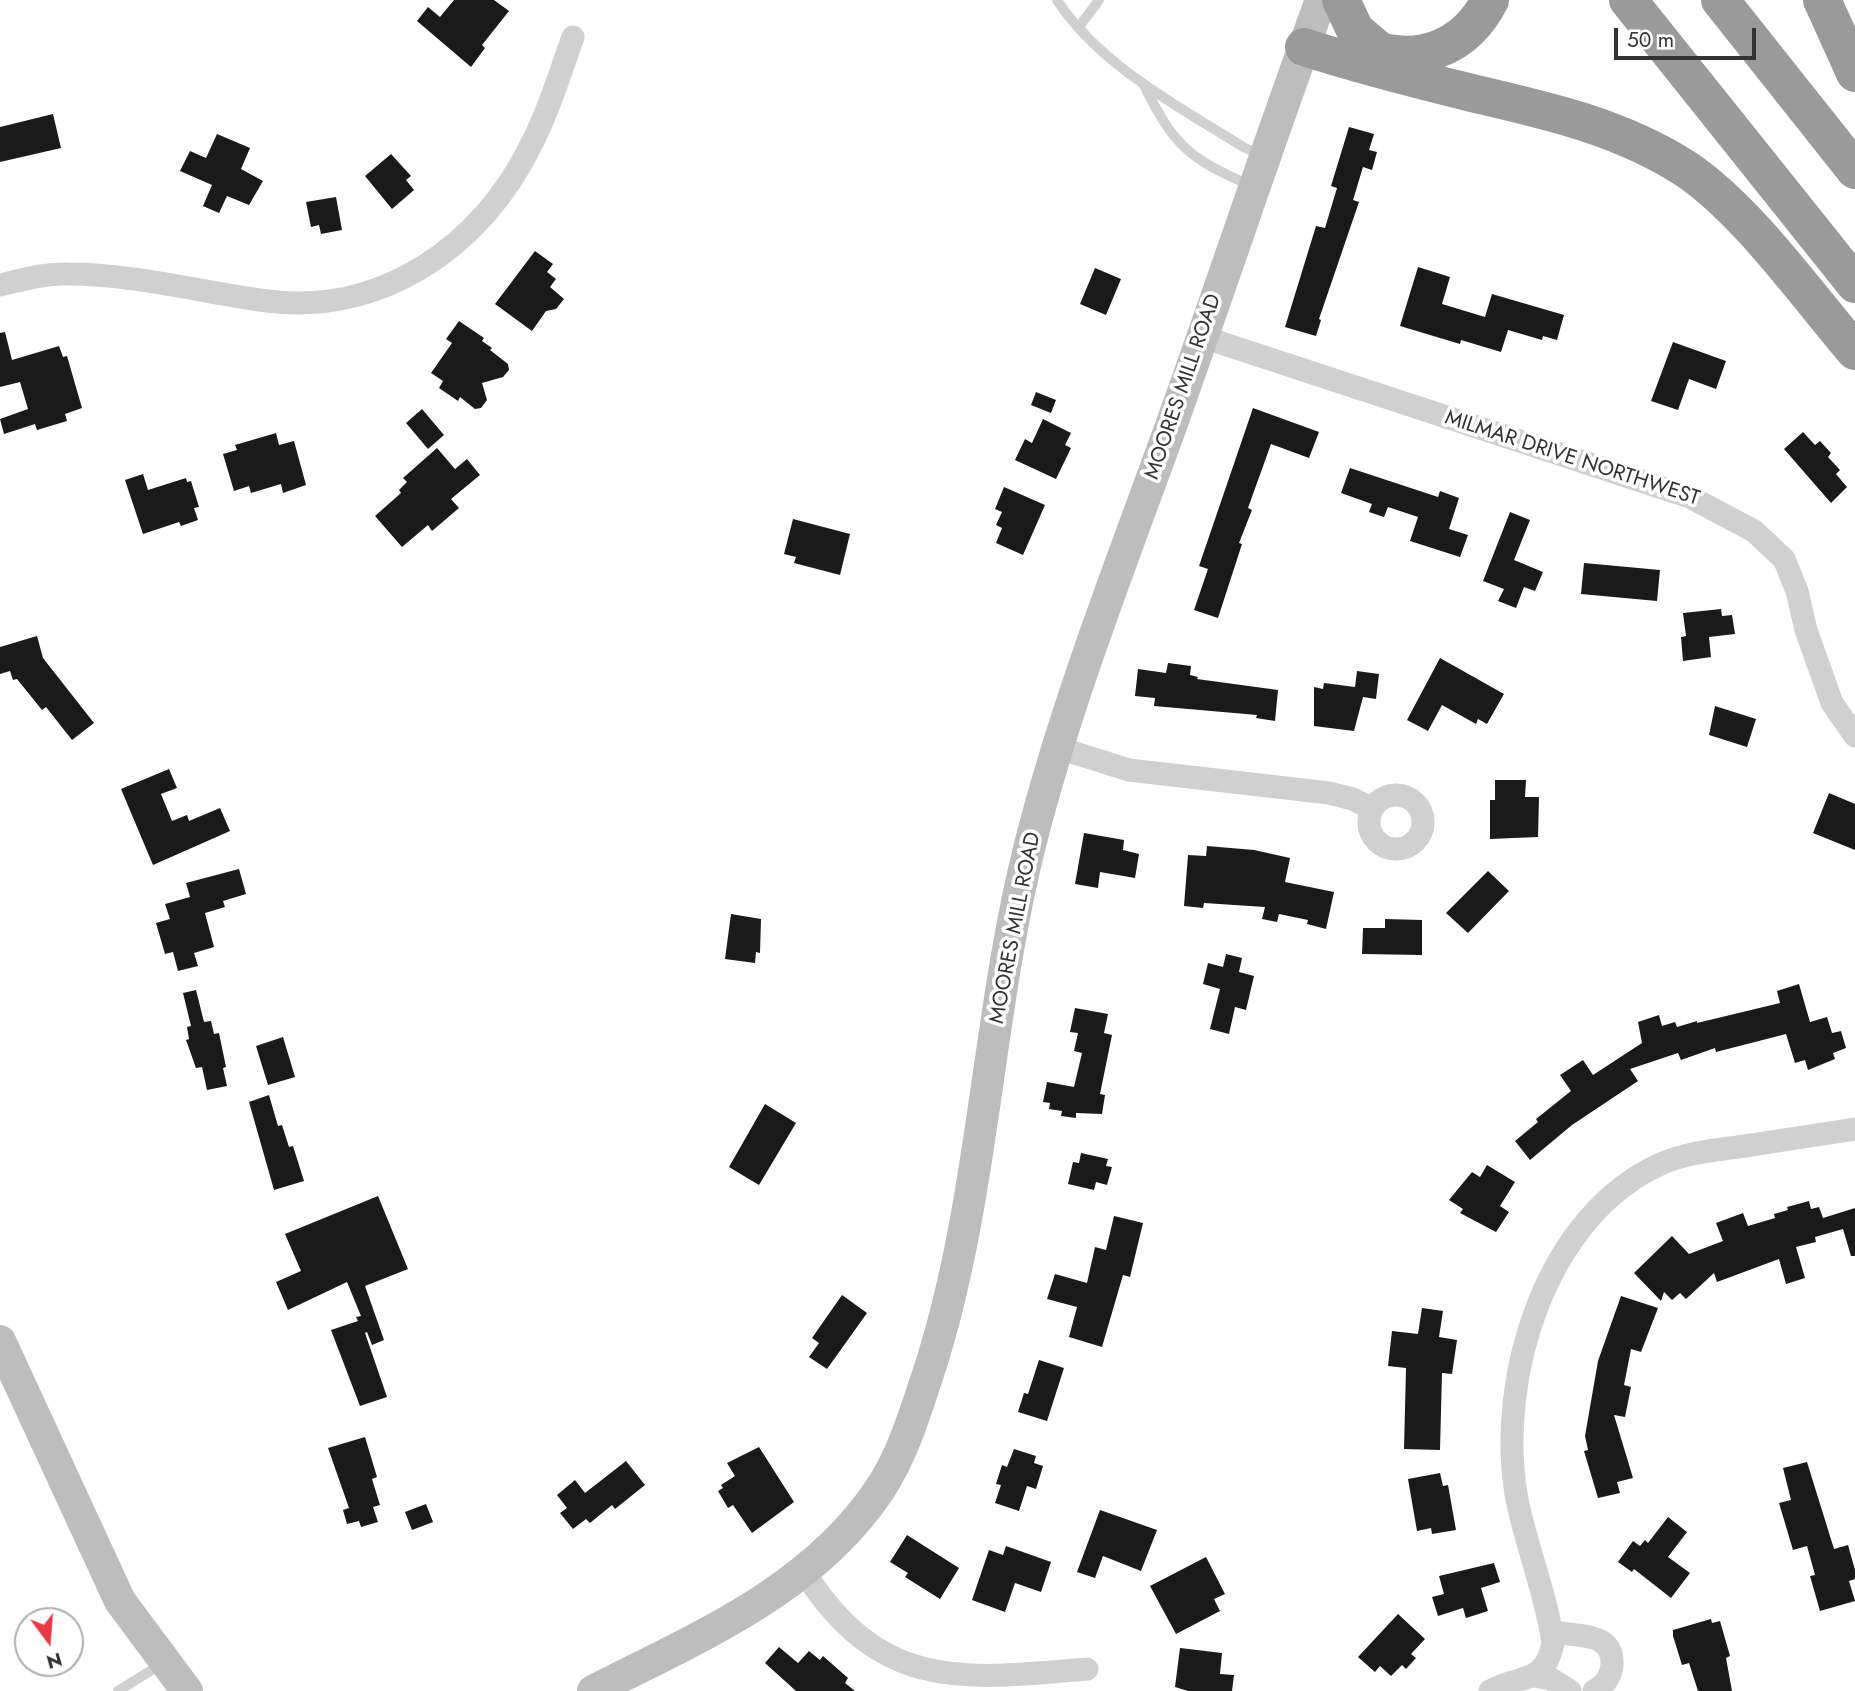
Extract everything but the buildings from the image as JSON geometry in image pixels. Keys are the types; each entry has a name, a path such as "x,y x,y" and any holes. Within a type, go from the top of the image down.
{"highway":[{"path":"1341,0 1355,30 1382,53"},
{"path":"1312,25 1382,53 1405,55 1446,47 1466,35 1480,19 1490,0"},
{"path":"1628,0 1855,284"},
{"path":"1720,0 1855,170"},
{"path":"1822,0 1855,73"},
{"path":"1312,25 1380,71 1578,119 1686,169 1732,208 1855,351"}],"street":[{"name":"MOORES MILL ROAD","path":"593,1691 726,1624 804,1572 846,1532 881,1486 904,1442 934,1357 966,1216 1019,890 1059,748 1253,187 1312,25"},
{"path":"0,285 67,274 292,303 349,299 394,284 429,265 457,243 516,172 551,102 573,37"},
{"name":"MILMAR DRIVE NORTHWEST","path":"1203,337 1690,497 1754,531 1788,568 1832,703 1855,736"},
{"path":"1059,748 1129,770 1329,793 1353,799 1372,809"},
{"path":"1534,1676 1551,1655 1552,1631 1517,1495 1512,1451 1514,1406 1524,1351 1549,1279 1567,1244 1594,1209 1614,1192 1663,1163 1691,1154 1855,1129"},
{"path":"0,1341 9,1380 120,1601 163,1663 187,1691"},
{"path":"804,1572 822,1602 845,1627 872,1647 902,1663 934,1673 968,1678 1087,1669"},
{"path":"1552,1631 1564,1635 1588,1634 1600,1639 1610,1653 1610,1673 1605,1683 1594,1691"},
{"path":"1490,1691 1534,1676 1551,1679 1570,1691"}],"lane":[{"path":"1058,0 1079,27 1144,85 1245,148 1264,156"},
{"path":"1079,27 1099,0"},
{"path":"1144,85 1163,124 1193,157 1222,175 1253,187"},
{"path":"118,1691 163,1663"}]}
